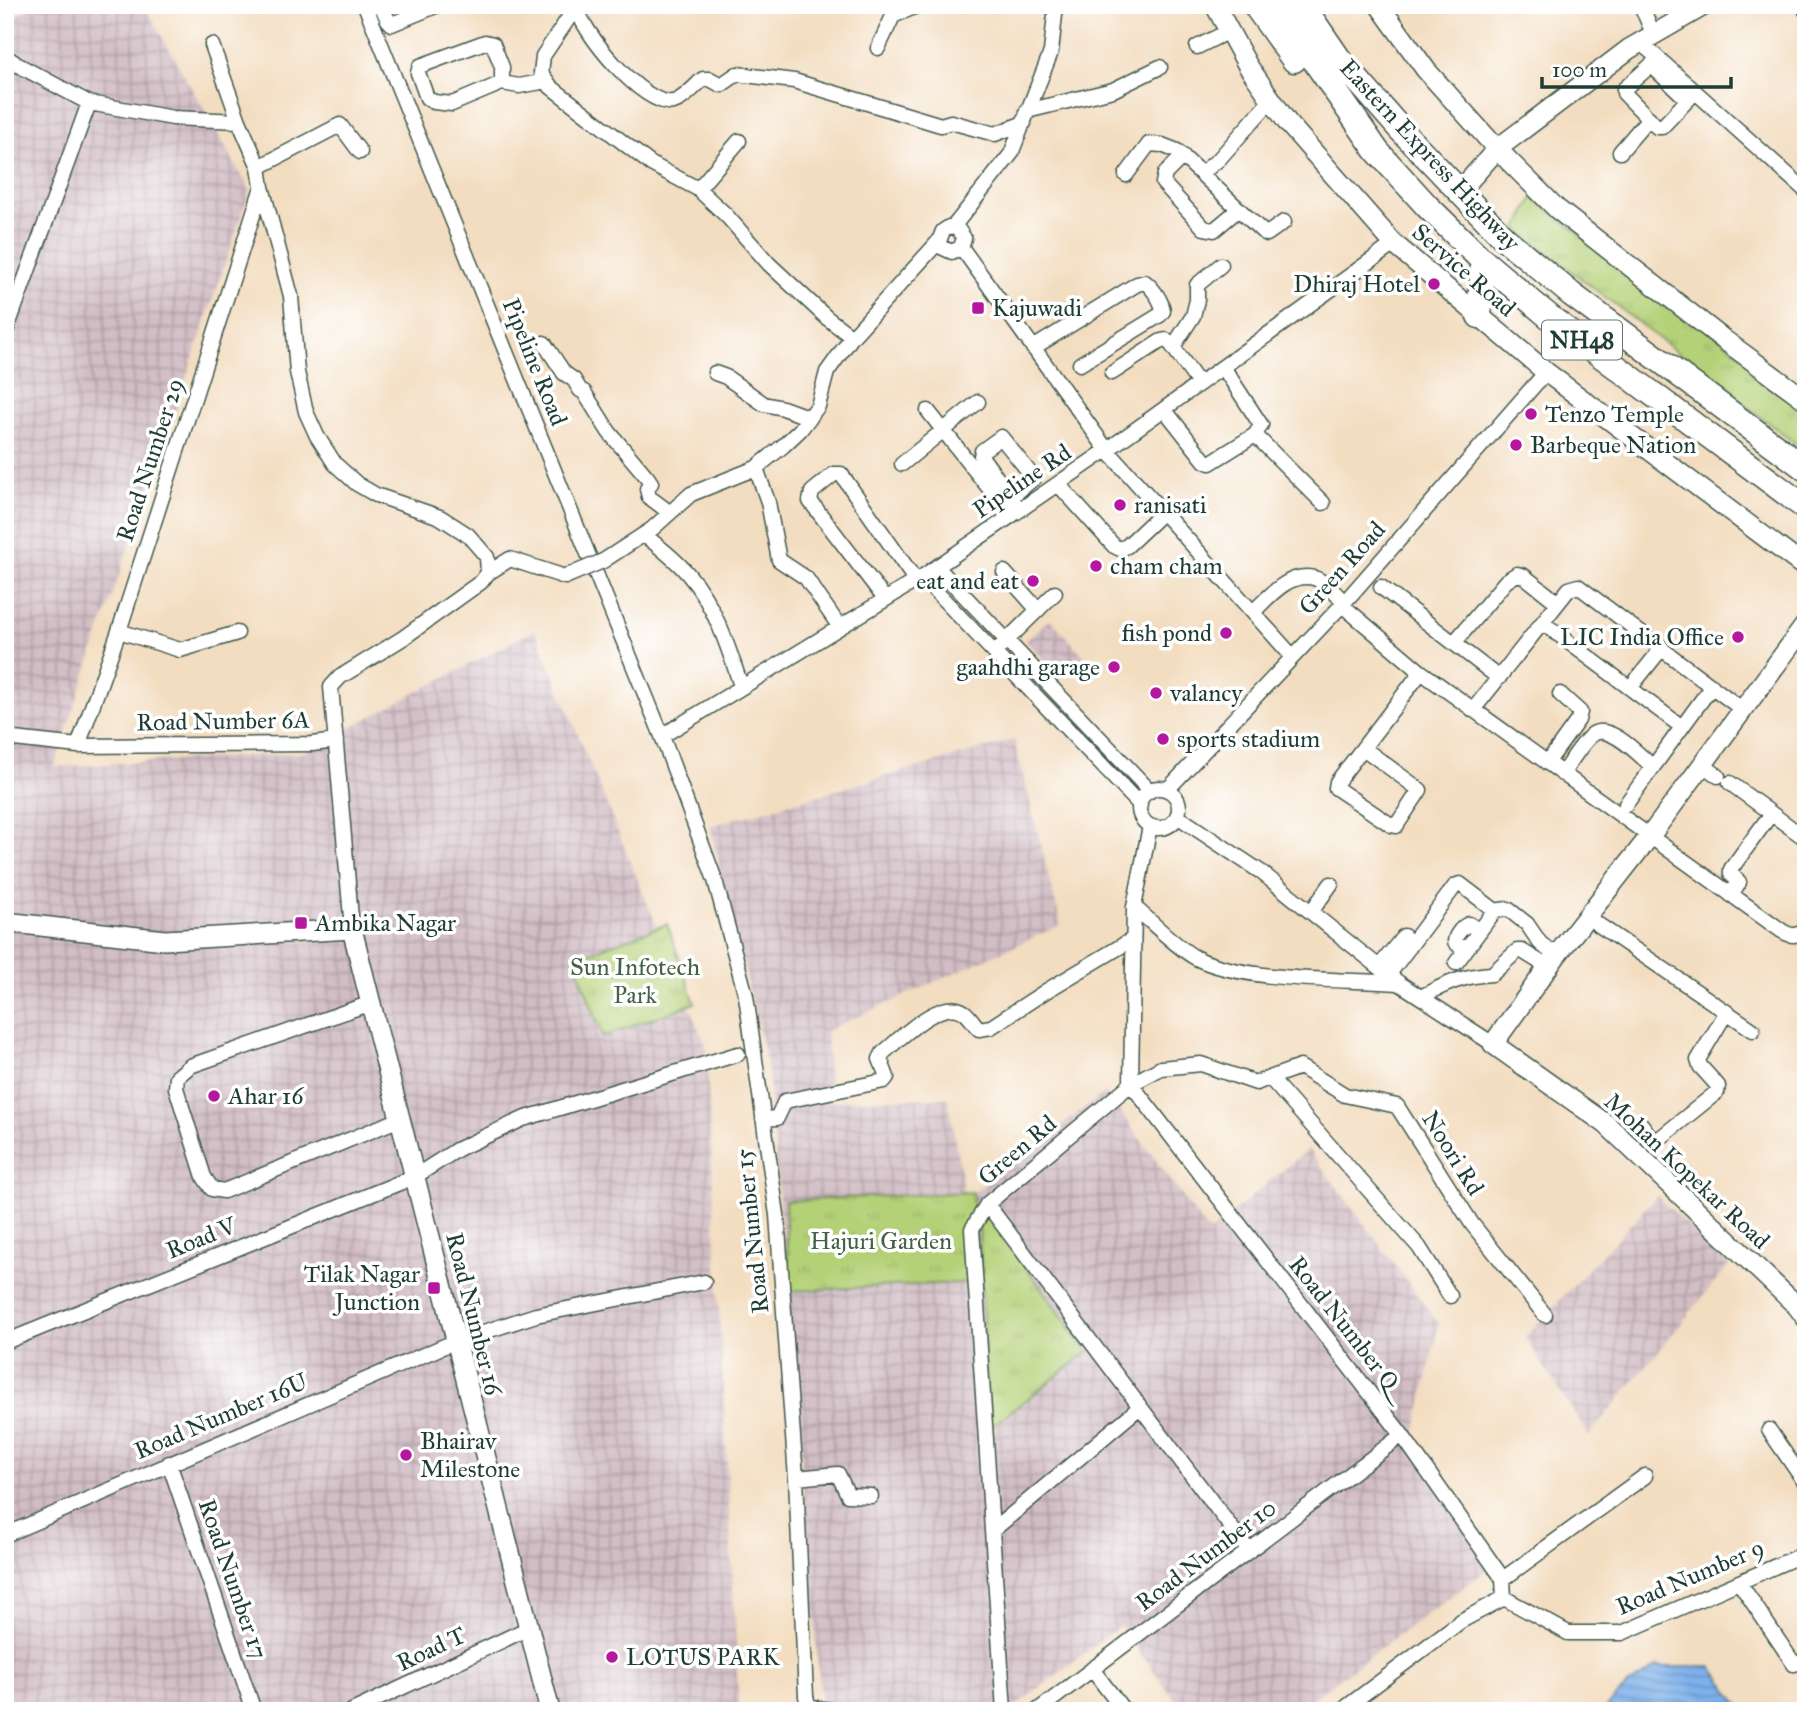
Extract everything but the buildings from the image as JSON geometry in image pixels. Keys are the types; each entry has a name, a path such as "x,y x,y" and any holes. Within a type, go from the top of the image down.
{"highway":[{"path":"1255,5 1311,83 1377,150"},
{"name":"Eastern Express Highway","path":"1302,5 1339,59 1401,130 1504,238 1571,294 1806,468"},
{"path":"1323,5 1401,130"},
{"name":"Eastern Express Highway","path":"1276,6 1377,150 1427,206 1483,261 1552,319 1806,508"},
{"path":"1479,316 1483,261"}],"street":[{"name":"Pipeline Road","path":"365,5 662,736"},
{"path":"381,5 392,24 438,5"},
{"path":"877,48 893,16 919,5"},
{"path":"337,741 331,694 334,682 435,616 481,582 488,573 510,559 565,577 603,561 644,535 691,494 756,468 783,446 818,406 827,372 852,337 939,241 943,231 953,227 1011,154 1051,52 1055,5"},
{"name":"Service Road","path":"1215,5 1248,66 1287,122 1394,244 1546,372 1806,568"},
{"path":"1379,5 1426,70 1497,149 1557,209 1723,339 1806,400"},
{"path":"1641,5 1648,39 1691,96"},
{"path":"1459,192 1497,149 1648,39 1704,5"},
{"path":"1803,5 1806,11"},
{"path":"576,6 589,34 607,59 637,85 664,102 676,102 703,79 710,79 721,85 737,74 752,74 794,81 941,125 951,122 995,134 1026,117 1113,90 1160,67"},
{"path":"576,6 543,57 541,73 551,88 651,164 698,189 726,215 769,264 827,318 852,337"},
{"path":"1197,47 1229,31"},
{"path":"502,83 502,67 494,44 485,42 420,66 418,73 427,98 433,102 452,104 502,83 519,86 547,80"},
{"path":"212,45 239,121 259,167 291,296 297,372 306,412 317,436 335,464 358,484 376,495 440,517 468,535 487,557 488,573"},
{"path":"5,56 89,103 173,118 239,121"},
{"path":"1691,96 1662,127 1657,127 1624,93 1624,89 1651,65 1691,96 1806,191"},
{"path":"1202,173 1219,159 1272,100"},
{"path":"5,334 89,103"},
{"path":"1620,152 1649,118"},
{"path":"259,167 340,125 360,152"},
{"path":"698,189 739,141"},
{"path":"1126,175 1149,144 1162,145 1183,156 1267,234 1284,222"},
{"path":"1183,156 1165,174 1163,183 1204,228 1214,230 1239,209"},
{"name":"Road Number 29","path":"78,746 119,631 262,187"},
{"path":"939,241 946,251 952,252 961,247 964,239 962,233 953,227"},
{"name":"Pipeline Rd","path":"662,736 937,567 1107,450 1394,244"},
{"path":"961,247 1107,450 1292,656"},
{"path":"1173,347 1193,316 1197,285 1221,265"},
{"path":"1033,348 1137,284 1145,282 1150,285 1162,305 1163,311 1160,315 1080,364"},
{"path":"1112,373 1166,340 1199,384"},
{"path":"544,343 564,373 575,380 584,392 609,432 647,477 651,484 648,489 649,497 669,512"},
{"path":"1164,409 1205,461 1210,463 1255,435 1261,425 1223,367"},
{"name":"Green Road","path":"1167,790 1343,603 1546,372"},
{"path":"716,373 764,404 810,418"},
{"path":"902,464 978,402"},
{"path":"928,411 1016,513"},
{"path":"1255,435 1323,503"},
{"path":"756,468 768,502 779,560 806,578 839,626"},
{"path":"885,599 810,501 812,492 834,474 841,474 919,579 1140,805 1142,817 1150,826 1169,826 1177,816 1176,797 1167,790 1158,788 1146,793 1140,805"},
{"path":"1058,484 1120,550 1163,512"},
{"path":"1011,497 1016,513"},
{"path":"644,535 672,556 705,598 741,686"},
{"path":"937,567 1150,791"},
{"path":"1003,572 1038,610"},
{"path":"1454,643 1506,581 1517,574 1524,576 1558,603"},
{"path":"1253,612 1275,590 1294,579 1317,579 1421,672 1562,774 1790,936 1797,936 1806,930"},
{"path":"1474,710 1569,589 1581,586 1743,710"},
{"path":"1381,587 1499,678"},
{"path":"994,653 1055,593"},
{"path":"696,616 705,613 714,628 719,629"},
{"path":"1542,623 1682,727"},
{"path":"1177,816 1261,872 1389,975 1493,1044 1552,961 1650,836 1717,775 1743,710 1806,624"},
{"path":"119,631 180,650 237,633"},
{"path":"1630,688 1662,648"},
{"path":"1363,748 1420,790 1396,826 1336,788 1336,782 1421,672"},
{"path":"1626,804 1712,686"},
{"path":"1547,763 1578,720 1580,712 1560,694"},
{"path":"1562,774 1592,735 1602,731 1611,733 1653,767"},
{"name":"Road Number 15","path":"662,736 715,880 746,996 777,1215 796,1478 806,1696 808,1705 837,1711"},
{"name":"Road Number 6A","path":"5,738 78,746 312,744 337,741 352,929"},
{"path":"1717,775 1806,839"},
{"path":"1731,895 1739,882 1731,874 1731,869 1771,814"},
{"path":"1131,1084 1134,907 1150,826"},
{"path":"1311,912 1331,884"},
{"path":"1389,975 1455,886 1460,884 1493,911 1508,909 1527,924 1532,942 1552,961"},
{"path":"1134,907 1193,956 1218,967 1268,975 1389,975"},
{"path":"1461,957 1493,911"},
{"path":"1587,917 1753,1030"},
{"path":"5,922 165,940 352,929"},
{"name":"Road Number 16","path":"352,929 550,1711"},
{"path":"1389,975 1404,936"},
{"path":"763,1119 776,1118 785,1101 884,1081 887,1077 880,1059 883,1053 926,1018 955,1008 965,1013 979,1029 991,1027 1133,939"},
{"path":"1421,997 1451,981 1474,974 1492,974 1517,951 1552,961"},
{"path":"371,1003 190,1066 177,1077 176,1088 204,1177 212,1189 224,1191 400,1119"},
{"path":"1641,1124 1652,1139 1659,1139 1717,1092 1718,1086 1698,1060 1726,1013"},
{"name":"Mohan Kopekar Road","path":"1493,1044 1606,1124 1803,1307"},
{"name":"Road V","path":"5,1342 414,1177 458,1149 523,1119 738,1054"},
{"name":"Noori Rd","path":"1131,1084 1161,1069 1200,1064 1256,1083 1300,1068 1345,1095 1397,1107 1472,1224 1545,1315"},
{"path":"1270,1078 1419,1247 1450,1296"},
{"name":"Green Rd","path":"1004,1711 972,1229 987,1204 1131,1084"},
{"name":"Road Number Q","path":"1131,1084 1402,1435 1503,1579"},
{"path":"987,1204 1249,1551"},
{"name":"Road Number 16U","path":"5,1535 456,1341 536,1315 704,1282"},
{"path":"992,1531 1140,1407"},
{"path":"1769,1430 1806,1484"},
{"name":"Road Number 10","path":"1037,1711 1402,1435"},
{"name":"Road Number 17","path":"169,1463 254,1711"},
{"path":"796,1478 838,1474 848,1495 871,1496"},
{"path":"1340,1711 1461,1622 1504,1598 1503,1579 1645,1476"},
{"name":"Road Number 9","path":"1504,1598 1568,1633 1622,1633 1806,1553"},
{"path":"1739,1582 1788,1657 1794,1664 1806,1661"},
{"name":"Road T","path":"352,1711 529,1628"},
{"path":"1092,1669 1124,1711"}],"shaded area":[{"path":"33,5 144,5 250,190 54,767 302,753 535,630 706,1046 739,1711 5,1711 5,26"},
{"path":"1050,619 1084,656 1060,678 1026,640"},
{"path":"1014,740 1061,925 826,1031 830,1101 948,1098 965,1199 1106,1092 1209,1233 1308,1149 1439,1324 1412,1447 1488,1569 1295,1711 1184,1711 1120,1626 1009,1711 822,1711 768,1068 710,826"},
{"path":"1657,1196 1729,1265 1589,1436 1525,1337"}],"green space":[{"path":"1533,198 1806,403 1806,452 1517,229"},
{"name":"Sun Infotech Park","path":"667,924 695,1003 603,1037 574,958"},
{"name":"Hajuri Garden","path":"973,1192 977,1282 789,1291 785,1201"},
{"path":"987,1214 1088,1352 988,1429 979,1227"}],"water":[{"path":"1657,1667 1712,1667 1744,1711 1602,1711 1628,1685"}],"place":[{"name":"Dhiraj Hotel","path":"1434,284"},
{"name":"Kajuwadi","path":"978,308"},
{"name":"Tenzo Temple","path":"1531,414"},
{"name":"Barbeque Nation","path":"1516,445"},
{"name":"ranisati","path":"1120,505"},
{"name":"cham cham","path":"1096,566"},
{"name":"eat and eat","path":"1033,581"},
{"name":"fish pond","path":"1226,633"},
{"name":"LIC India Office","path":"1738,637"},
{"name":"gaahdhi garage","path":"1114,667"},
{"name":"valancy","path":"1156,693"},
{"name":"sports stadium","path":"1163,739"},
{"name":"Ambika Nagar","path":"301,923"},
{"name":"Ahar 16","path":"214,1096"},
{"name":"Tilak Nagar Junction","path":"434,1288"},
{"name":"Bhairav Milestone","path":"406,1455"},
{"name":"LOTUS PARK","path":"612,1657"}]}
